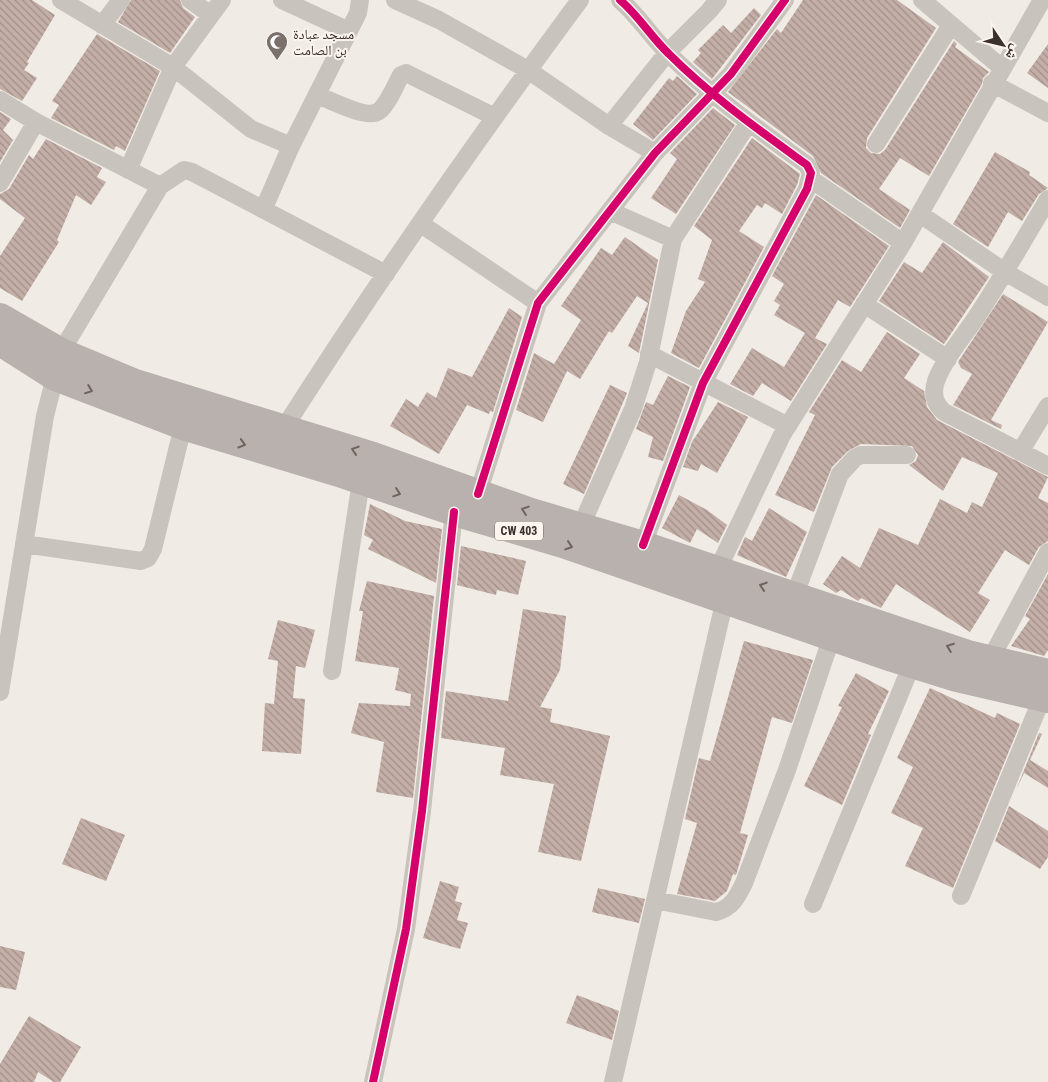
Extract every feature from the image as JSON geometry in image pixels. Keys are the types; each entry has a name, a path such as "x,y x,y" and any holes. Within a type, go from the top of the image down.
{"main road":[{"name":"CW 403","path":"0,317 58,365 135,383 284,428 478,494 643,545 794,597 990,660 1046,690"},
{"name":"CW 403","path":"0,342 58,365 183,426 454,512 563,544 953,677 1046,690"}],"street":[{"path":"60,0 173,67 251,129 291,146"},
{"path":"102,25 121,0"},
{"path":"190,0 211,15"},
{"path":"128,170 173,67 222,0"},
{"path":"282,0 350,31"},
{"path":"264,208 291,146 350,31 358,13 360,0"},
{"path":"395,0 439,20 528,70 609,126 655,153"},
{"path":"284,428 386,274 528,70 580,0"},
{"path":"620,0 637,15 667,53 713,95 807,165 812,173 811,179 703,383 643,545"},
{"path":"609,126 667,53 718,0"},
{"path":"478,494 538,303 655,153 713,95 731,74 785,0"},
{"path":"922,0 1002,68"},
{"path":"718,571 788,426 903,243 992,83 1042,0"},
{"path":"876,144 951,25"},
{"path":"317,95 373,115 380,111 401,75 406,73 495,118"},
{"path":"992,83 1048,114"},
{"path":"0,100 36,122 160,186"},
{"path":"0,183 36,122"},
{"path":"582,526 633,409 649,354 673,239 749,122"},
{"path":"0,692 45,416 58,365 160,186 184,170 192,172 264,208 386,274"},
{"path":"811,179 903,243"},
{"path":"1048,199 1005,272 948,359 936,382 934,398 939,408 962,423 1048,466"},
{"path":"610,211 673,239"},
{"path":"920,214 1005,272 1048,297"},
{"path":"421,224 538,303"},
{"path":"864,304 948,359"},
{"path":"649,354 788,426"},
{"path":"1020,452 1048,406"},
{"path":"24,544 142,561 148,558 153,549 183,426"},
{"path":"794,597 840,474 861,455 907,455"},
{"path":"332,671 361,481"},
{"path":"373,1082 406,929 422,812 454,512"},
{"path":"990,660 1048,552"},
{"path":"613,1082 725,599"},
{"path":"655,900 716,912 726,909 736,897 744,883 787,770 832,636"},
{"path":"813,904 912,664"},
{"path":"961,896 1046,690"}],"building":[{"path":"0,0 32,0 55,15 27,62 29,63 24,70 37,78 22,101 0,89"},
{"path":"131,0 180,0 183,8 195,17 170,53 118,22"},
{"path":"803,0 897,0 936,28 867,138 866,148 871,153 880,154 885,150 954,41 957,44 955,47 989,72 983,78 982,84 929,176 900,158 879,189 910,210 900,228 821,173 813,156 728,92 777,29 781,33"},
{"path":"754,8 761,15 712,79 693,62 701,53 698,50 723,25 731,33"},
{"path":"97,34 160,71 125,151 116,146 114,150 51,118 59,105 52,101"},
{"path":"1048,44 1048,88 1027,73"},
{"path":"677,76 697,94 653,140 633,124 669,78 673,81"},
{"path":"713,108 735,125 676,214 651,198 677,159 670,153"},
{"path":"0,112 11,119 3,130 13,140 0,162"},
{"path":"752,138 800,174 797,185 782,214 765,203 762,208 757,205 739,231 764,247 699,368 671,353 686,311 705,282 698,279 712,240 694,226"},
{"path":"46,139 102,168 97,177 106,182 91,205 76,195 57,240 59,242 22,301 0,288 0,256 25,218 0,199 0,194 9,189 29,155 33,159"},
{"path":"995,152 1030,172 1029,175 1048,188 1039,194 1022,221 1008,212 988,247 953,224"},
{"path":"816,195 889,246 850,307 838,300 815,338 827,344 791,401 762,383 753,396 730,384 752,348 784,367 805,333 774,315 780,305 774,301 784,284 772,276"},
{"path":"625,237 658,260 639,353 628,346 648,303 637,296 612,333 609,331 580,379 567,371 543,422 516,410 534,353 554,364 581,320 561,306 601,248 612,255"},
{"path":"943,242 989,277 944,344 879,301 904,262 922,273"},
{"path":"1003,294 1048,322 991,420 1002,425 1001,429 953,405 972,374 961,368 958,362"},
{"path":"509,308 522,317 493,412 490,411 489,414 467,405 439,454 390,426 406,399 418,407 427,392 436,398 448,368 472,377"},
{"path":"887,332 920,354 904,378 924,391 927,407 937,420 1048,477 1038,498 1048,503 1048,541 1039,547 1029,565 1005,550 978,593 990,600 970,632 896,584 881,608 861,598 858,601 841,590 836,593 823,584 842,556 860,568 879,528 918,545 940,499 967,513 972,502 982,507 998,473 962,457 943,491 909,465 916,461 918,455 912,446 861,444 848,451 832,467 814,512 775,495 815,415 809,412 842,360 861,372"},
{"path":"668,376 690,387 663,461 648,457 653,437 636,429 646,402 653,405"},
{"path":"610,385 627,393 584,494 563,484"},
{"path":"718,402 748,417 717,473 701,464 698,471 683,467 692,442"},
{"path":"679,495 707,510 727,525 718,543 697,529 690,543 662,528"},
{"path":"370,504 405,521 442,529 436,583 368,549 373,540 364,535"},
{"path":"769,508 807,532 786,577 737,555 745,537 752,541"},
{"path":"461,546 526,561 518,595 497,590 496,595 457,585"},
{"path":"1048,574 1048,650 1044,656 1011,646 1030,619 1025,616"},
{"path":"367,581 434,596 413,798 376,792 384,742 351,733 359,703 410,706 411,694 395,690 399,668 355,661 363,611 359,611"},
{"path":"523,609 566,616 560,670 540,707 552,709 550,722 610,736 581,861 538,852 554,784 500,775 505,748 441,738 446,691 508,701"},
{"path":"278,620 315,630 305,668 296,666 293,698 305,699 301,754 262,751 265,703 274,704 278,661 268,659"},
{"path":"744,641 813,660 792,723 772,717 740,833 748,835 736,875 733,874 727,891 715,901 677,894 697,823 685,819 699,758 710,761"},
{"path":"856,673 889,691 868,734 871,735 842,805 804,786 842,707 838,706"},
{"path":"930,688 995,718 997,713 1020,724 953,888 905,866 923,828 891,813 913,767 897,758"},
{"path":"1039,733 1042,734 1030,760 1048,771 1048,788 1024,773 1016,790"},
{"path":"1009,806 1048,831 1048,857 1040,869 995,841"},
{"path":"81,818 125,835 106,881 62,864"},
{"path":"440,881 459,887 455,901 462,903 457,920 468,923 460,949 423,938"},
{"path":"598,888 645,899 639,923 592,912"},
{"path":"0,946 25,952 16,990 0,987"},
{"path":"577,995 619,1011 612,1040 566,1023"},
{"path":"29,1016 81,1047 60,1082 54,1082 38,1072 34,1082 0,1082 0,1064"}],"cycle path":[{"path":"620,0 685,69 736,112 807,165 811,173 807,189 703,383 643,545"},
{"path":"478,494 538,303 655,153 731,74 785,0"},
{"path":"373,1082 406,929 422,811 454,512"}],"place":[{"name":"مسجد عبادة بن الصامت","path":"277,61"}]}
